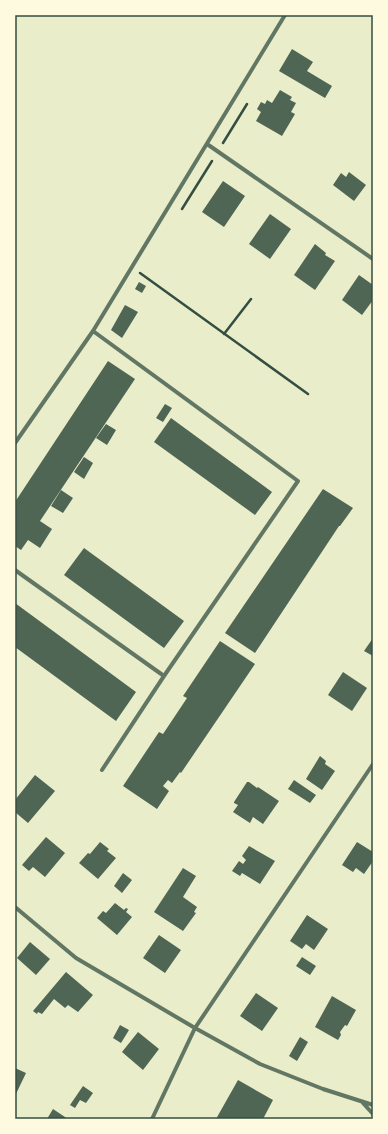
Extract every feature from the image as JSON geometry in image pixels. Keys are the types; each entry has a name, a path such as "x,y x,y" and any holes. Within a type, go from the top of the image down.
{"street":[{"path":"15,443 93,331 285,15"},
{"path":"207,144 373,259"},
{"path":"93,331 298,481 164,676 102,770"},
{"path":"15,570 164,676"},
{"path":"152,1119 195,1028 373,764"},
{"path":"15,907 76,958 195,1028 260,1064 323,1089 373,1105"},
{"path":"363,1103 373,1114"}],"path":[{"path":"179,214 247,104"},
{"path":"140,273 308,394"},
{"path":"224,334 251,299"}],"building":[{"path":"292,49 313,62 307,71 332,86 325,98 279,71"},
{"path":"280,90 292,97 290,100 296,103 291,112 295,114 282,136 256,121 261,112 257,109 261,102 265,104 267,100 272,103"},
{"path":"349,172 366,185 354,201 333,185 341,173 346,177"},
{"path":"223,181 245,196 224,227 202,212"},
{"path":"270,214 291,229 270,259 249,244"},
{"path":"315,244 326,253 325,255 335,261 315,290 294,275"},
{"path":"359,275 373,285 373,300 362,315 342,300"},
{"path":"139,282 146,286 142,293 135,289"},
{"path":"125,305 138,312 122,338 111,330"},
{"path":"108,361 135,379 40,521 52,529 40,548 28,540 21,550 15,546 15,502"},
{"path":"165,404 172,408 163,422 156,418"},
{"path":"171,418 272,492 255,515 154,442"},
{"path":"106,424 116,430 107,445 96,438"},
{"path":"84,457 93,463 84,479 74,472"},
{"path":"323,489 353,508 339,526 255,653 225,633"},
{"path":"61,490 73,498 63,513 51,506"},
{"path":"84,548 184,621 164,648 64,575"},
{"path":"15,603 136,692 116,721 15,647"},
{"path":"373,638 373,656 364,651"},
{"path":"220,641 255,664 181,773 180,772 172,783 168,780 163,786 169,791 157,809 123,786 159,732 163,734 187,698 183,696"},
{"path":"343,672 367,688 352,711 328,695"},
{"path":"320,756 326,761 325,764 335,771 322,790 306,779"},
{"path":"35,775 55,791 28,823 15,812 15,800"},
{"path":"294,780 316,795 310,803 288,789"},
{"path":"247,782 257,788 258,787 279,801 263,824 253,817 250,823 233,812 238,805 234,802"},
{"path":"46,837 65,853 45,877 33,867 29,871 22,865"},
{"path":"100,842 109,849 107,851 116,858 98,879 79,863 88,853 90,854"},
{"path":"357,842 373,852 373,861 364,874 356,868 353,872 342,865"},
{"path":"249,846 275,861 260,884 242,873 240,876 232,871 239,861 243,864 246,860 242,856"},
{"path":"183,868 196,876 183,897 197,907 194,912 196,913 183,931 154,912"},
{"path":"123,873 132,880 122,893 114,886"},
{"path":"115,903 124,910 126,908 128,909 126,912 132,917 117,935 97,918 103,911 106,913"},
{"path":"307,915 328,929 314,950 306,944 302,949 290,941"},
{"path":"159,935 181,950 165,973 143,958"},
{"path":"30,942 50,959 36,975 17,958"},
{"path":"302,957 316,966 310,975 296,966"},
{"path":"66,972 93,995 78,1012 68,1005 65,1008 54,999 42,1014 38,1012 37,1014 33,1011"},
{"path":"256,993 278,1008 262,1031 240,1016"},
{"path":"332,996 356,1010 347,1026 345,1025 340,1032 341,1035 338,1040 315,1027"},
{"path":"120,1025 129,1030 121,1043 113,1038"},
{"path":"138,1032 159,1049 143,1070 122,1052"},
{"path":"300,1037 308,1042 297,1061 289,1056"},
{"path":"15,1068 26,1073 15,1096"},
{"path":"238,1080 273,1100 263,1119 216,1119"},
{"path":"83,1086 93,1093 86,1103 80,1100 75,1108 70,1105"},
{"path":"53,1109 68,1119 47,1119"}]}
